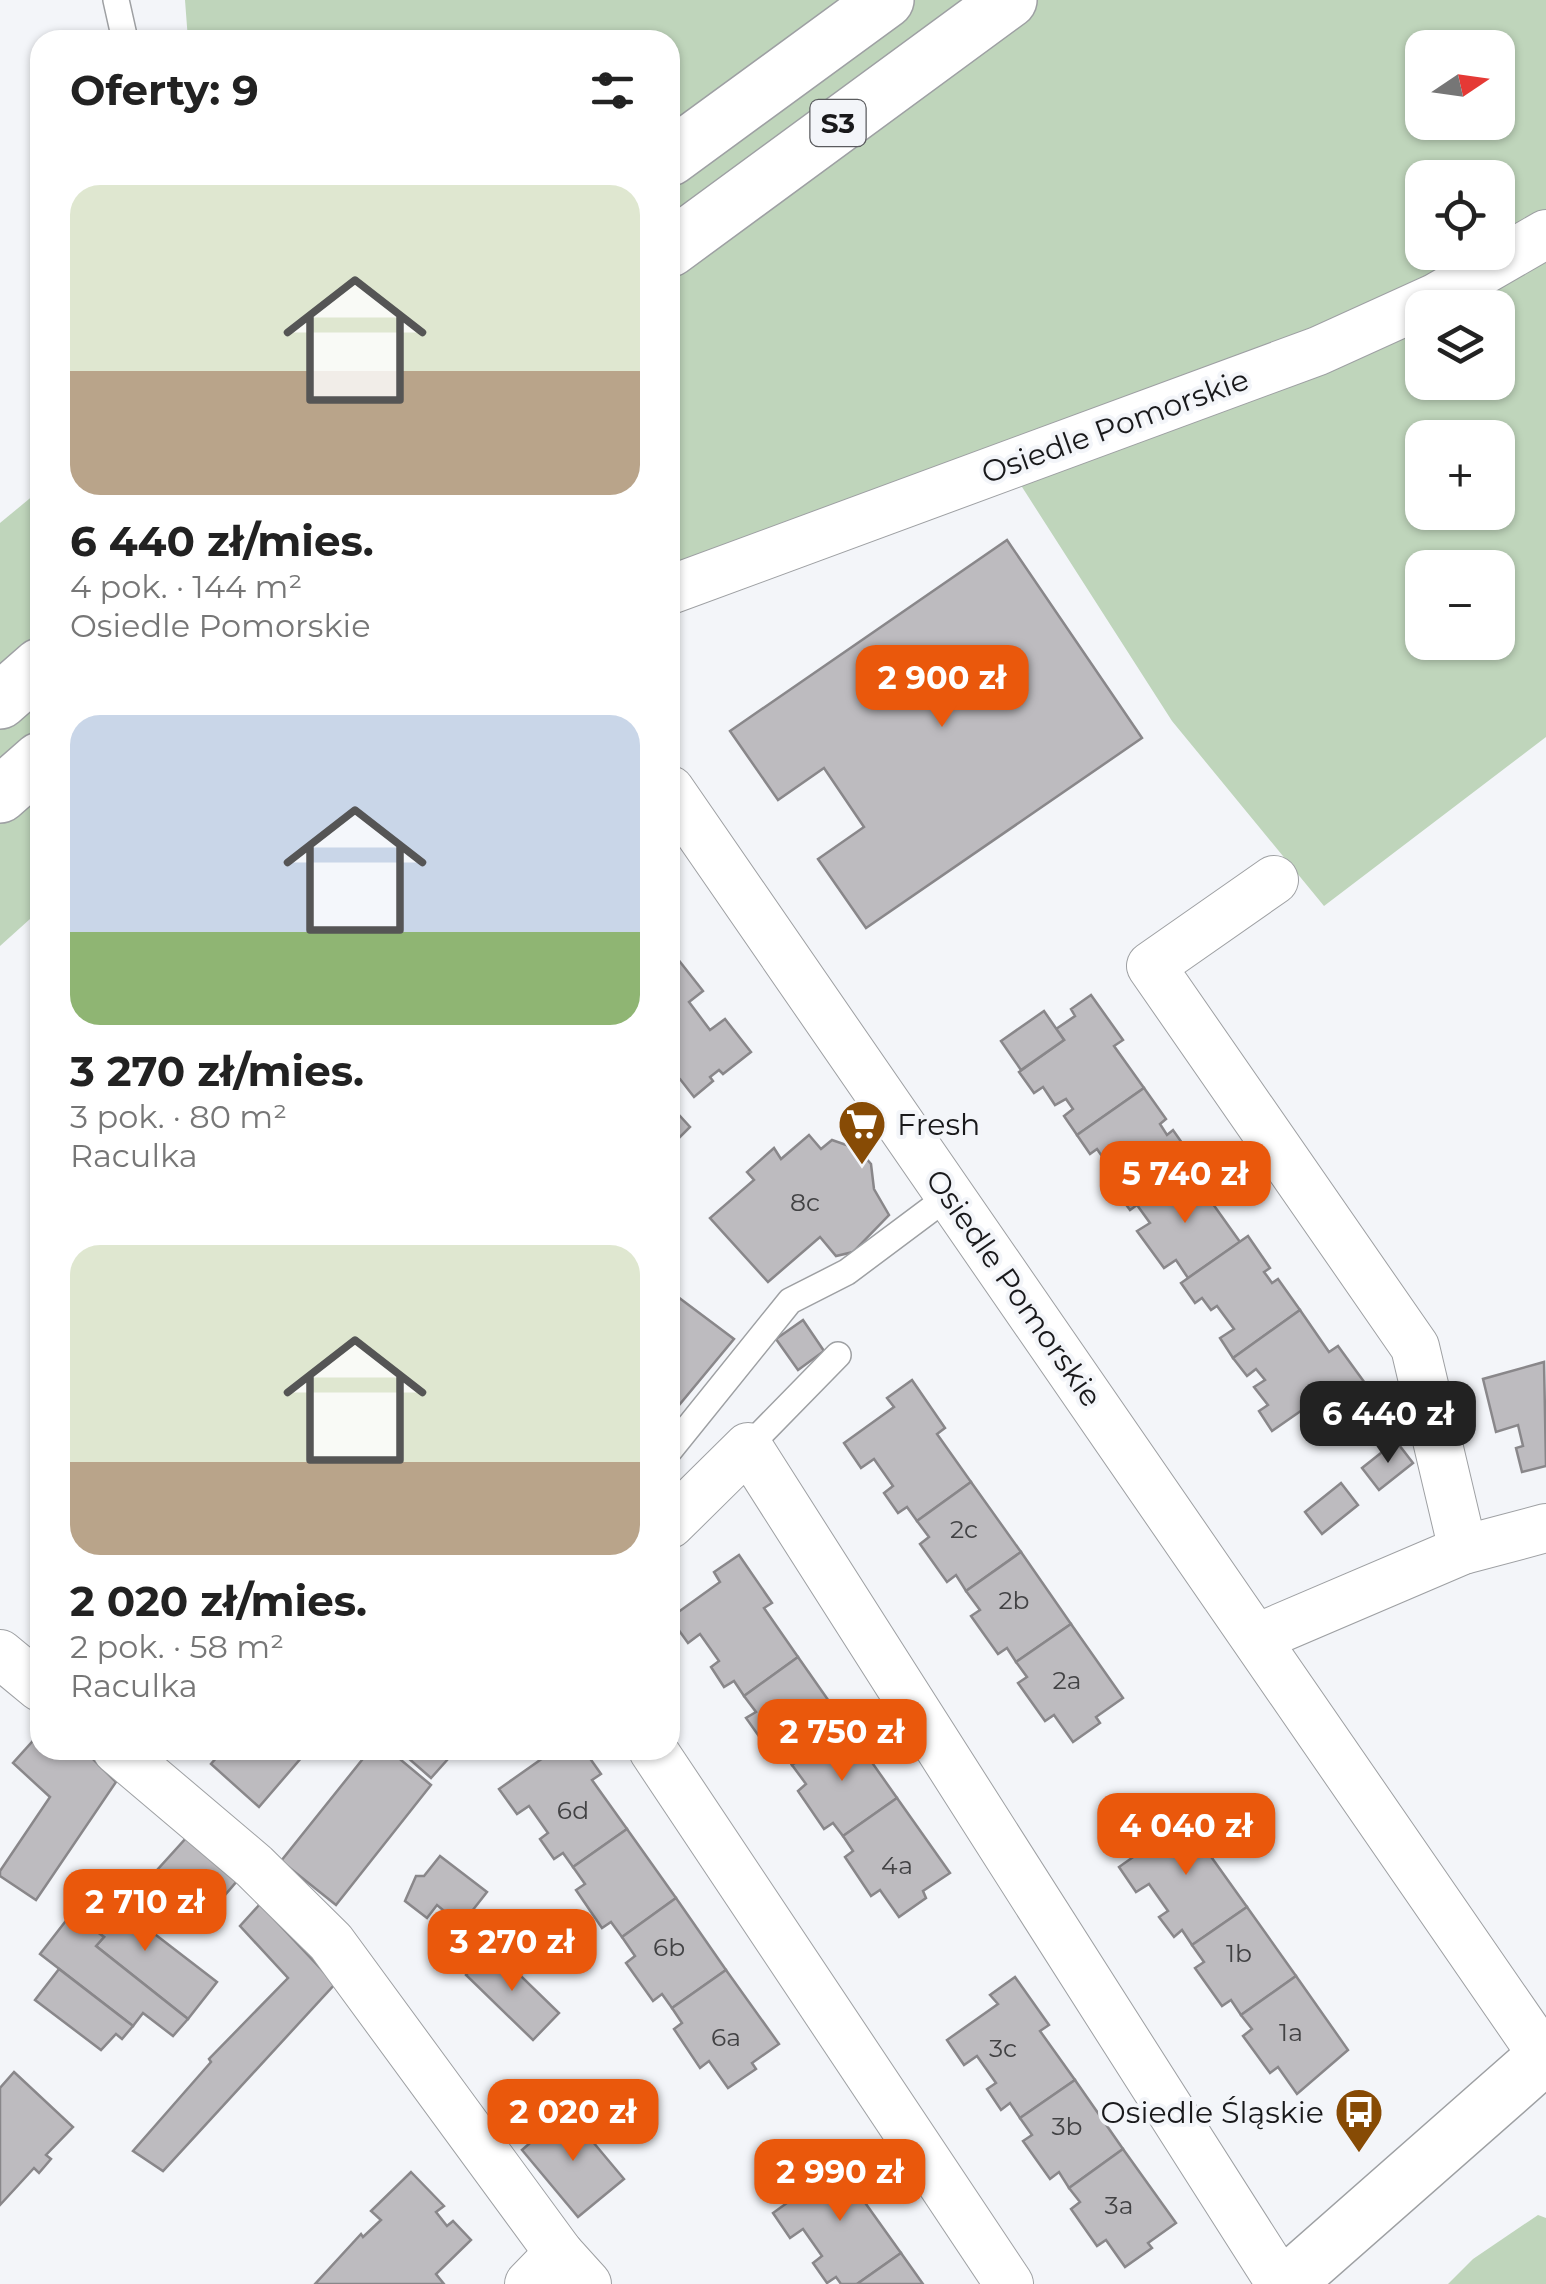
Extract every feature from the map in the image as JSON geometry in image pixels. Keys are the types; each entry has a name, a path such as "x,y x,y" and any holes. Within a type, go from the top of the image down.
{"main road":[{"name":"S3","path":"680,151 886,0"},
{"name":"S3","path":"680,242 1009,0"},
{"path":"0,701 30,675"},
{"path":"0,795 30,769"},
{"path":"1283,2284 1545,2059"}],"street":[{"name":"Osiedle Pomorskie","path":"680,586 1318,351 1437,297 1546,234"},
{"name":"Osiedle Pomorskie","path":"680,804 1545,2059"},
{"path":"1274,880 1151,966 1415,1348 1463,1550"},
{"path":"680,1514 748,1446 1283,2284"},
{"path":"1256,1638 1463,1550 1546,1528"},
{"path":"0,1654 30,1679"},
{"path":"129,1760 254,1866 330,1942 559,2274"},
{"path":"660,1760 1009,2284"}],"lane":[{"path":"116,0 123,30"},
{"path":"680,1438 790,1302 847,1272 950,1195"},
{"path":"748,1446 838,1355"}],"green space":[{"path":"185,0 1546,0 1546,737 1324,906 1172,721 1006,462 680,585 680,30 187,30"},
{"path":"30,498 30,919 0,946 0,523"},
{"path":"1538,2215 1546,2218 1546,2284 1448,2284 1473,2259"}],"building":[{"path":"1007,540 1142,738 866,928 818,859 864,827 824,768 778,800 730,731"},
{"path":"680,962 703,991 689,1002 710,1030 725,1019 751,1052 723,1074 719,1070 710,1077 713,1081 694,1097 680,1079"},
{"path":"1091,995 1123,1040 1114,1046 1144,1088 1077,1135 1064,1116 1073,1109 1066,1099 1055,1105 1043,1087 1034,1093 1019,1072 1064,1040 1056,1029 1075,1016 1071,1009"},
{"path":"1044,1011 1064,1040 1021,1070 1001,1041"},
{"path":"1144,1088 1166,1119 1160,1124 1167,1135 1173,1130 1196,1163 1130,1210 1116,1191 1129,1181 1112,1157 1106,1162 1097,1149 1090,1154 1077,1135"},
{"path":"680,1116 690,1127 680,1137"},
{"path":"809,1135 821,1149 832,1140 858,1149 871,1164 874,1189 889,1215 853,1252 836,1256 820,1237 768,1282 710,1218 754,1180 747,1172 774,1148 781,1159"},
{"path":"1188,1169 1240,1242 1188,1278 1176,1260 1164,1268 1137,1231 1150,1223 1137,1205"},
{"path":"1248,1236 1270,1268 1264,1272 1272,1283 1278,1279 1300,1310 1233,1358 1220,1338 1234,1329 1217,1306 1211,1310 1202,1298 1195,1303 1181,1283"},
{"path":"680,1298 734,1339 680,1404"},
{"path":"1300,1310 1329,1352 1338,1346 1370,1390 1327,1411 1318,1399 1272,1431 1259,1411 1268,1405 1254,1387 1265,1380 1256,1369 1247,1376 1233,1358"},
{"path":"803,1320 824,1351 798,1370 776,1339"},
{"path":"1544,1362 1546,1466 1522,1472 1516,1448 1523,1446 1518,1425 1496,1432 1483,1379"},
{"path":"912,1380 945,1428 937,1434 971,1482 917,1521 907,1507 898,1513 884,1493 893,1486 874,1459 861,1468 844,1443 894,1407 887,1398"},
{"path":"1396,1441 1413,1463 1379,1490 1362,1468"},
{"path":"971,1482 1021,1552 966,1591 956,1575 947,1582 920,1544 929,1537 917,1521"},
{"path":"1341,1483 1358,1505 1322,1534 1305,1512"},
{"path":"1021,1552 1071,1624 1016,1662 1007,1648 998,1654 971,1616 980,1610 966,1591"},
{"path":"739,1555 772,1603 764,1608 798,1657 744,1696 734,1681 724,1687 711,1667 719,1661 700,1634 688,1643 680,1632 680,1611 720,1582 714,1572"},
{"path":"1071,1624 1123,1698 1096,1717 1100,1723 1073,1742 1054,1715 1045,1721 1018,1683 1027,1677 1016,1662"},
{"path":"798,1657 847,1727 792,1765 782,1750 773,1756 746,1718 756,1712 744,1696"},
{"path":"847,1727 897,1798 843,1836 833,1823 824,1829 798,1791 806,1784 792,1765"},
{"path":"30,1744 30,1760 94,1760 116,1782 36,1900 0,1876 50,1797 13,1763"},
{"path":"214,1760 299,1760 259,1807 211,1764"},
{"path":"362,1760 401,1760 431,1785 336,1905 281,1861"},
{"path":"410,1760 447,1760 431,1778"},
{"path":"540,1760 591,1760 601,1774 592,1780 627,1829 573,1867 563,1853 554,1859 540,1839 548,1833 529,1806 517,1814 499,1789"},
{"path":"897,1798 950,1873 923,1891 926,1898 899,1917 880,1890 871,1896 845,1857 853,1851 843,1836"},
{"path":"1187,1804 1221,1852 1212,1858 1247,1907 1192,1945 1182,1930 1174,1937 1159,1917 1168,1911 1149,1884 1136,1892 1119,1867 1170,1831 1162,1822"},
{"path":"627,1829 676,1898 622,1937 611,1922 602,1928 576,1890 585,1884 573,1867"},
{"path":"187,1837 237,1881 200,1924 149,1879"},
{"path":"440,1856 487,1892 461,1925 437,1905 427,1918 405,1901 416,1876 424,1876"},
{"path":"91,1885 217,1982 188,2019 96,1946 104,1937 72,1913"},
{"path":"676,1898 726,1970 672,2008 662,1994 653,2001 626,1963 635,1956 622,1937"},
{"path":"260,1904 335,1984 163,2171 133,2151 211,2062 209,2059 288,1978 240,1926"},
{"path":"1247,1907 1296,1976 1241,2015 1231,2000 1222,2006 1195,1968 1204,1962 1192,1945"},
{"path":"72,1913 104,1937 96,1946 188,2019 173,2036 143,2013 133,2026 40,1954"},
{"path":"492,1948 559,2013 533,2040 466,1975"},
{"path":"59,1969 133,2026 122,2039 116,2034 101,2050 35,2000"},
{"path":"726,1970 779,2044 752,2063 756,2069 728,2088 709,2061 700,2068 674,2029 682,2023 672,2008"},
{"path":"1296,1976 1348,2050 1297,2094 1278,2067 1270,2073 1243,2036 1252,2029 1241,2015"},
{"path":"1015,1977 1049,2025 1040,2031 1075,2080 1020,2118 1010,2103 1001,2110 987,2089 996,2083 977,2056 964,2065 947,2040 998,2004 990,1995"},
{"path":"14,2072 73,2127 46,2155 51,2159 39,2173 34,2168 0,2205 0,2088"},
{"path":"1075,2080 1123,2149 1069,2188 1059,2172 1050,2179 1023,2141 1032,2135 1020,2118"},
{"path":"567,2111 624,2179 578,2217 522,2150"},
{"path":"1123,2149 1176,2223 1148,2243 1152,2248 1125,2267 1106,2240 1097,2246 1071,2209 1080,2202 1069,2188"},
{"path":"841,2151 875,2198 866,2204 901,2253 857,2284 841,2284 836,2277 827,2283 813,2263 822,2256 803,2229 790,2238 773,2213 823,2177 816,2168"},
{"path":"411,2172 444,2206 436,2212 447,2226 453,2221 471,2240 436,2274 444,2284 315,2284 361,2234 363,2237 381,2220 371,2211"},
{"path":"901,2253 923,2284 857,2284"}],"place":[{"name":"Fresh","path":"862,1166"},
{"name":"Osiedle Śląskie","path":"1359,2154"}]}
